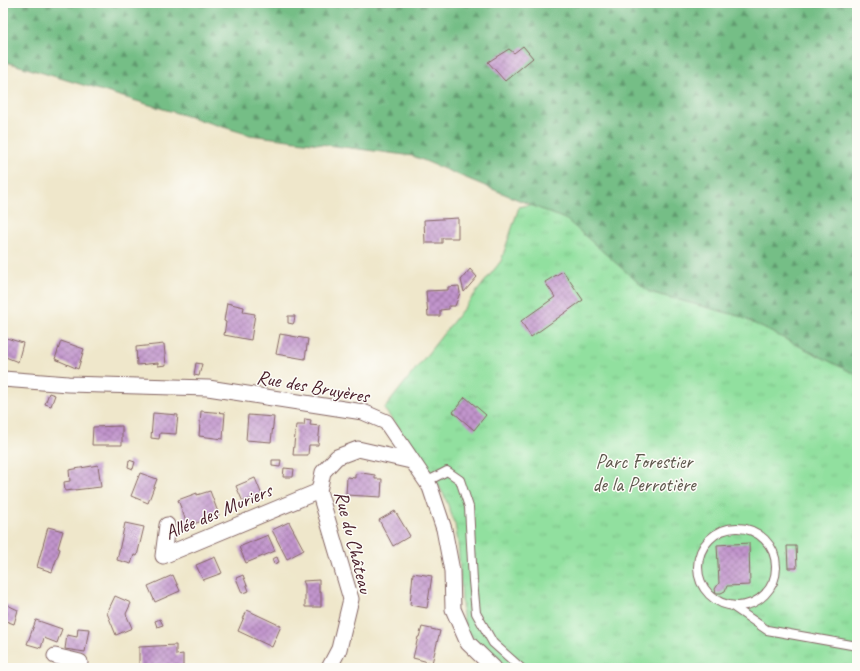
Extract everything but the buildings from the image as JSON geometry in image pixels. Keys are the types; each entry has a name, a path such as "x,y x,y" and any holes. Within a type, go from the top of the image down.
{"street":[{"name":"Rue des Bruyères","path":"3,378 68,384 208,388 362,412 386,422 430,487 444,529 452,571 453,609 468,643 494,668"},
{"name":"Rue du Château","path":"329,668 339,649 351,599 319,491 323,472 337,457 358,449 411,461"},
{"name":"Allée des Muriers","path":"167,525 163,556 319,491"},
{"path":"55,656 80,662 79,668"}],"lane":[{"path":"426,482 447,471 460,480 469,506 476,613 493,643 521,668"},
{"path":"732,606 746,605 758,600 768,592 774,580 777,567 774,554 768,542 758,533 746,528 734,527 721,530 711,537 703,547 698,559 698,572 702,584 709,595 720,602 732,606 767,630 857,646"}],"green space":[{"path":"3,3 857,3 857,375 739,316 649,292 567,220 413,156 250,135 3,61"},
{"name":"Parc Forestier de la Perrotière","path":"567,197 857,358 857,668 508,668 478,645 465,628 458,542 455,524 445,497 433,476 412,445 384,409 501,261 519,207"}]}
